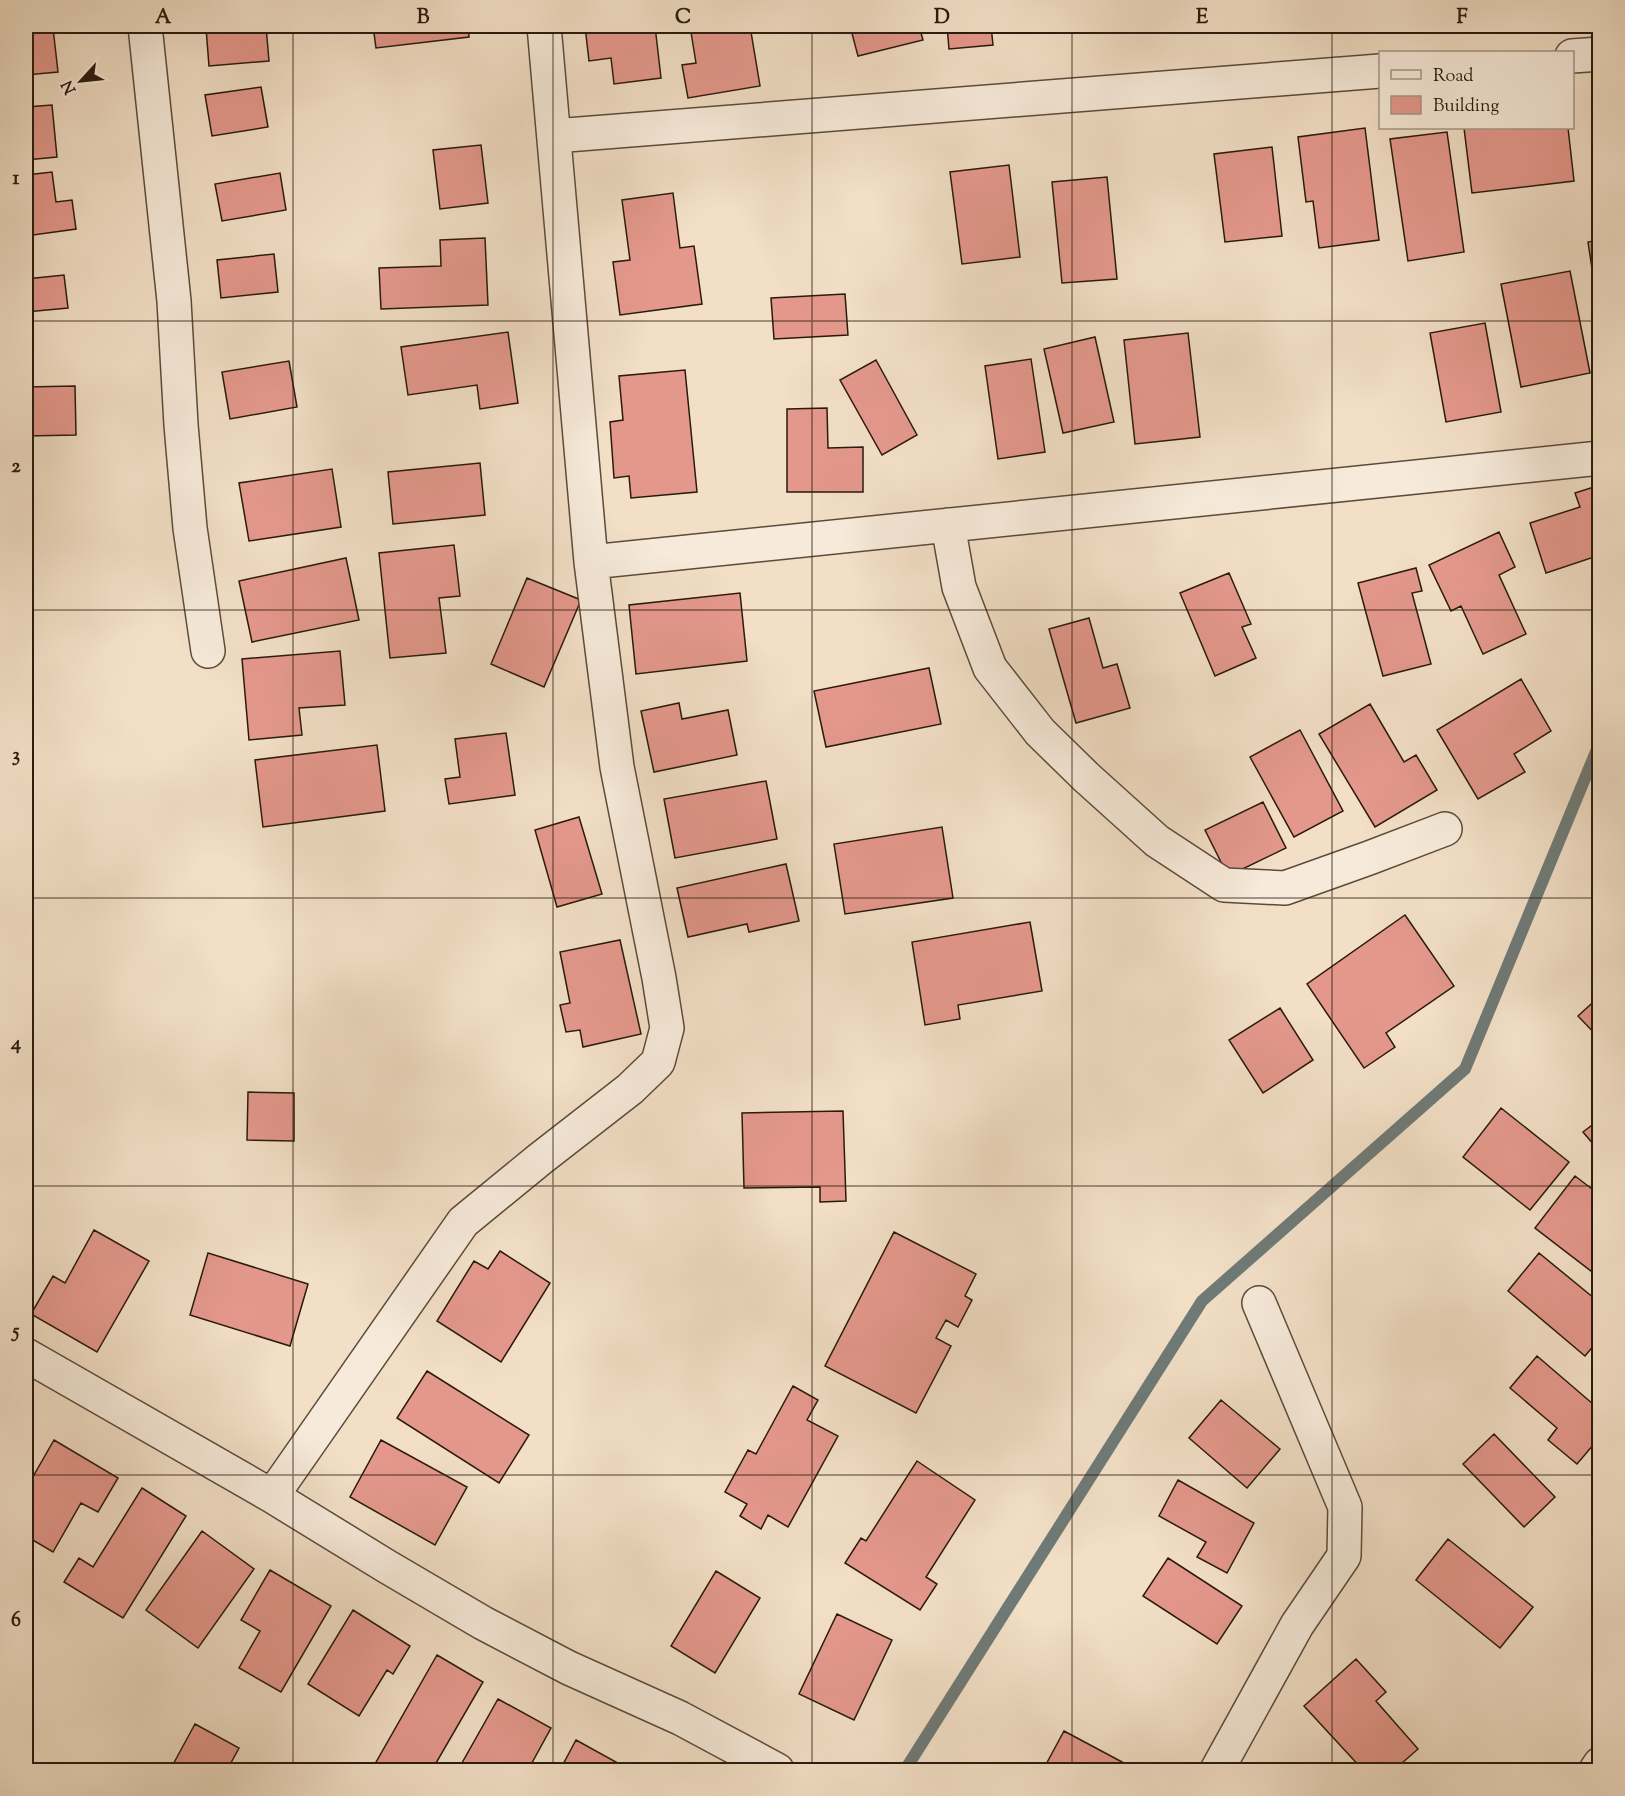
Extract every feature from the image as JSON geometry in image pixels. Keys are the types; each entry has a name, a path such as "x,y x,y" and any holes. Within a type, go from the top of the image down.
{"street":[{"path":"144,26 174,301 190,528 208,651"},
{"path":"272,1496 463,1222 630,1089 658,1062 667,1028 657,966 616,767 591,562 544,26"},
{"path":"1574,56 1599,54"},
{"path":"554,136 1379,71"},
{"path":"591,562 1599,458"},
{"path":"948,525 959,587 990,668 1040,732 1086,777 1157,841 1224,885 1285,888 1445,829"},
{"path":"1217,1770 1297,1625 1344,1556 1345,1507 1259,1302"},
{"path":"26,1355 272,1496 483,1623 569,1668 680,1718 777,1770"},
{"path":"1596,1770 1599,1764"}],"building":[{"path":"266,26 269,61 209,66 206,28"},
{"path":"373,26 468,26 469,37 376,48"},
{"path":"585,26 655,26 661,78 614,84 611,58 589,61"},
{"path":"690,26 750,26 760,86 688,98 682,65 696,63"},
{"path":"850,26 919,26 923,40 858,56"},
{"path":"947,26 991,26 993,45 949,49"},
{"path":"53,28 58,72 26,75 26,30"},
{"path":"261,87 268,127 212,136 205,95"},
{"path":"52,105 57,157 26,160 26,107"},
{"path":"1365,128 1379,240 1319,248 1313,201 1306,202 1298,137"},
{"path":"1464,129 1568,129 1574,181 1472,193"},
{"path":"1447,132 1464,252 1408,261 1390,139"},
{"path":"481,145 488,203 440,209 433,150"},
{"path":"1272,147 1282,236 1225,242 1214,154"},
{"path":"1009,165 1020,257 962,264 950,172"},
{"path":"52,172 56,202 72,200 76,229 26,236 26,175"},
{"path":"280,173 286,210 222,221 215,184"},
{"path":"1107,177 1117,279 1062,283 1052,182"},
{"path":"673,193 680,248 694,246 702,304 620,315 613,262 630,260 622,200"},
{"path":"485,238 488,305 381,309 379,268 441,266 440,240"},
{"path":"1600,240 1600,322 1588,242"},
{"path":"274,254 278,292 221,298 217,260"},
{"path":"1570,271 1590,373 1521,387 1501,284"},
{"path":"64,275 68,308 26,312 26,279"},
{"path":"845,294 848,335 774,339 771,298"},
{"path":"1485,323 1501,412 1446,422 1430,333"},
{"path":"508,332 518,403 480,409 477,385 408,395 401,347"},
{"path":"1188,333 1200,437 1135,444 1124,340"},
{"path":"1095,337 1114,422 1063,433 1044,349"},
{"path":"1031,359 1045,452 998,459 985,366"},
{"path":"876,360 917,435 882,455 840,380"},
{"path":"289,361 297,407 230,419 222,372"},
{"path":"685,370 697,492 631,498 629,476 614,478 610,422 623,420 619,376"},
{"path":"75,386 76,435 26,436 26,387"},
{"path":"827,408 828,448 863,447 863,492 787,492 787,409"},
{"path":"480,463 485,515 393,524 388,472"},
{"path":"332,469 341,527 249,541 239,483"},
{"path":"1600,485 1600,555 1546,573 1530,523 1580,507 1575,493"},
{"path":"1499,532 1515,567 1499,575 1526,634 1483,654 1461,606 1451,611 1429,565"},
{"path":"454,545 460,596 439,598 446,653 390,658 379,553"},
{"path":"346,558 359,620 252,642 239,581"},
{"path":"1416,568 1422,591 1412,593 1431,664 1383,676 1358,583"},
{"path":"1229,573 1251,624 1242,627 1256,658 1215,676 1180,593"},
{"path":"527,578 581,600 544,687 491,664"},
{"path":"740,593 747,661 636,674 629,605"},
{"path":"1089,618 1103,668 1117,664 1130,708 1076,723 1049,629"},
{"path":"340,651 345,705 299,708 302,735 249,740 242,659"},
{"path":"929,668 941,724 826,747 814,691"},
{"path":"1521,679 1551,731 1514,754 1525,772 1478,799 1437,730"},
{"path":"679,703 682,719 728,710 737,755 654,772 641,711"},
{"path":"1370,704 1404,762 1416,755 1437,790 1375,827 1319,734"},
{"path":"1300,730 1343,811 1294,837 1250,757"},
{"path":"506,733 515,795 449,804 445,779 460,777 455,739"},
{"path":"377,745 385,811 263,827 255,760"},
{"path":"766,781 777,839 675,858 664,799"},
{"path":"1263,802 1286,848 1228,876 1205,830"},
{"path":"579,817 602,894 557,907 535,830"},
{"path":"942,827 953,898 845,914 834,844"},
{"path":"786,864 799,921 749,932 747,924 688,937 677,888"},
{"path":"1405,915 1454,986 1386,1033 1395,1047 1364,1068 1307,984"},
{"path":"1030,922 1042,991 958,1005 960,1019 925,1025 912,942"},
{"path":"620,940 641,1034 583,1047 580,1030 566,1032 560,1005 570,1003 560,952"},
{"path":"1600,996 1600,1039 1578,1016"},
{"path":"1280,1008 1313,1060 1263,1093 1229,1040"},
{"path":"248,1092 294,1093 294,1141 247,1140"},
{"path":"1501,1108 1569,1162 1530,1210 1463,1157"},
{"path":"843,1111 846,1201 820,1202 820,1187 744,1188 742,1113"},
{"path":"1600,1119 1600,1152 1583,1132"},
{"path":"1575,1176 1600,1195 1600,1278 1535,1228"},
{"path":"94,1230 149,1261 97,1352 31,1314 53,1276 65,1283"},
{"path":"894,1232 976,1274 965,1296 972,1300 958,1327 946,1320 936,1338 951,1346 916,1413 825,1366"},
{"path":"500,1251 550,1283 501,1362 437,1321 474,1261 488,1269"},
{"path":"208,1253 308,1284 290,1346 190,1315"},
{"path":"1539,1253 1600,1303 1600,1338 1585,1356 1508,1291"},
{"path":"1537,1356 1600,1410 1600,1437 1577,1464 1548,1440 1557,1428 1510,1388"},
{"path":"427,1371 529,1435 499,1483 397,1418"},
{"path":"793,1386 818,1400 807,1420 838,1436 788,1527 768,1515 761,1529 740,1516 747,1504 725,1492 748,1450 756,1454"},
{"path":"1221,1400 1280,1449 1247,1488 1189,1438"},
{"path":"1494,1434 1555,1497 1524,1527 1463,1464"},
{"path":"54,1440 118,1478 98,1512 81,1503 53,1552 26,1536 26,1489"},
{"path":"381,1440 467,1487 435,1545 350,1497"},
{"path":"917,1461 975,1500 926,1577 937,1584 920,1610 845,1563 861,1538 866,1541"},
{"path":"1178,1480 1254,1523 1227,1573 1197,1557 1206,1542 1159,1516"},
{"path":"142,1488 186,1516 123,1618 64,1582 79,1558 93,1567"},
{"path":"202,1531 254,1569 198,1648 146,1610"},
{"path":"1448,1539 1533,1607 1500,1648 1416,1580"},
{"path":"1168,1558 1242,1606 1217,1644 1143,1596"},
{"path":"270,1570 331,1606 281,1692 239,1668 260,1631 241,1620"},
{"path":"716,1571 760,1598 715,1673 671,1646"},
{"path":"353,1610 410,1646 393,1674 387,1670 359,1716 308,1684"},
{"path":"837,1614 892,1640 854,1720 799,1694"},
{"path":"437,1655 483,1682 432,1770 385,1770 375,1764"},
{"path":"1356,1659 1386,1692 1376,1701 1418,1749 1394,1770 1363,1770 1304,1706"},
{"path":"498,1699 551,1728 528,1770 458,1770"},
{"path":"195,1724 239,1748 227,1770 170,1770"},
{"path":"1064,1731 1137,1770 1043,1770"},
{"path":"576,1740 625,1767 623,1770 560,1770"}],"waterway":[{"path":"905,1770 1202,1301 1465,1069 1600,742"}]}
